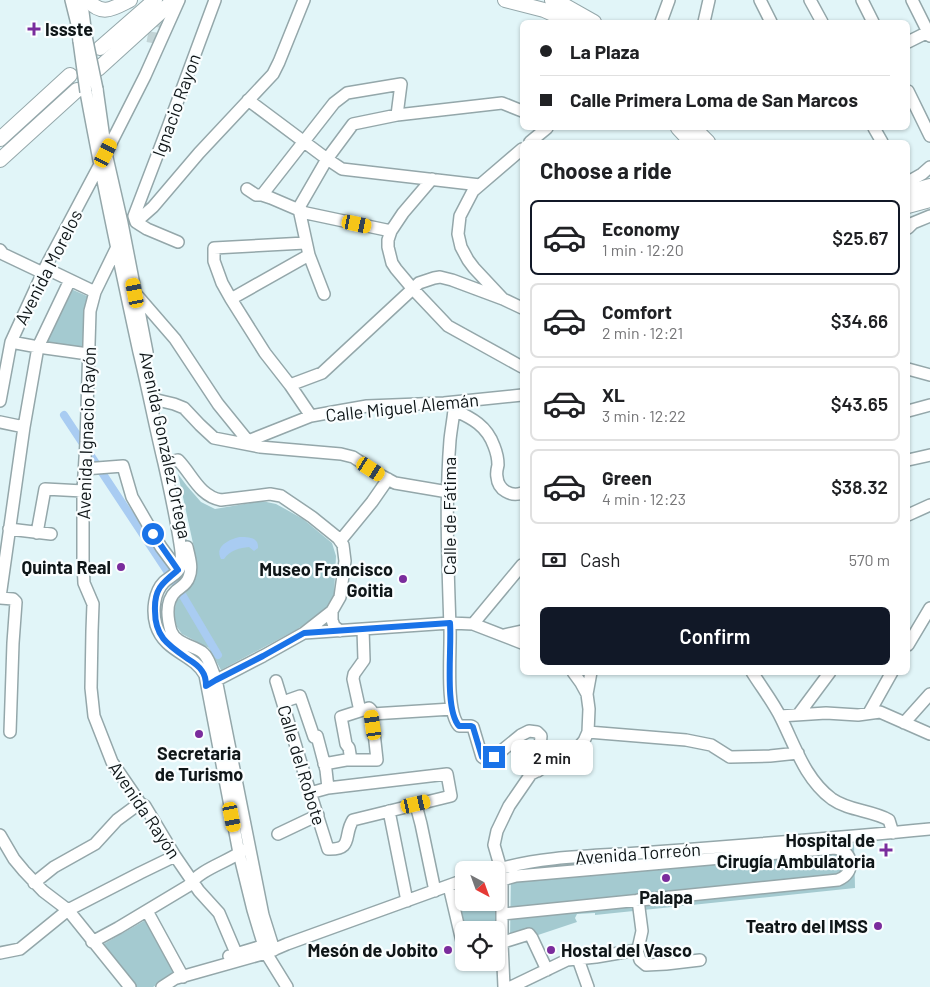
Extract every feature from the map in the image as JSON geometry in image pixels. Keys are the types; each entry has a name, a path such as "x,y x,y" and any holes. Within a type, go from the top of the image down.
{"main road":[{"path":"100,67 174,0"},
{"path":"505,0 544,10 566,20"},
{"path":"552,0 590,20"},
{"path":"85,6 112,10 133,1 134,8 102,46 151,6"},
{"path":"0,139 70,76"},
{"path":"0,160 87,90"},
{"path":"680,130 690,140"},
{"path":"696,130 706,140"},
{"path":"910,202 930,186"},
{"path":"910,203 930,200"}],"street":[{"path":"71,0 76,24 82,38"},
{"path":"78,0 85,6"},
{"path":"82,0 85,6 82,38"},
{"path":"106,153 145,76 179,0"},
{"name":"Ignacio Rayon","path":"136,222 134,216 215,0"},
{"path":"178,242 147,229 136,222 153,208 199,153 273,74 304,0"},
{"path":"662,20 668,0"},
{"path":"704,20 709,0"},
{"path":"810,0 821,20"},
{"path":"862,0 872,20"},
{"path":"910,41 929,33 912,0"},
{"path":"762,1 769,20"},
{"path":"100,67 105,52 151,6"},
{"name":"Avenida González Ortega","path":"82,38 87,90 99,166 116,249 191,568 190,577 174,593 169,602 167,617 175,638 203,652 206,656 244,850 269,948 287,987"},
{"path":"145,76 152,43"},
{"path":"262,195 334,103 347,93 402,84 397,115"},
{"name":"Avenida González Ortega","path":"87,90 106,153 122,223 153,400"},
{"path":"910,95 930,136"},
{"path":"248,100 303,142 342,168 480,185"},
{"path":"324,294 305,243 299,209 327,159 353,124 397,115 502,103 520,110"},
{"path":"532,140 545,130"},
{"path":"503,299 468,260 459,240 458,225 460,216 473,191 520,150"},
{"name":"Avenida Morelos","path":"0,401 11,342 44,270 106,153"},
{"path":"910,181 930,167"},
{"path":"432,179 390,231 388,240 390,256 396,269 448,326 520,366"},
{"path":"247,189 256,195 262,195 306,213 390,231"},
{"path":"910,226 930,216"},
{"path":"305,243 214,248 214,262 222,283 265,353 311,416"},
{"name":"Avenida Ignacio Rayón","path":"93,619 93,604 84,583 84,469 90,312 95,292 116,249"},
{"path":"0,250 3,254 70,280 95,292"},
{"path":"231,299 309,255"},
{"path":"290,385 322,374 419,282 440,277 503,299 520,307"},
{"path":"10,732 6,697 16,602 13,599 0,598 24,427 38,347 70,280"},
{"path":"124,282 175,339 246,442"},
{"path":"11,342 88,354"},
{"path":"910,369 930,375"},
{"name":"Calle Miguel Alemán","path":"246,442 311,416 367,406 444,403 454,406 520,395"},
{"path":"153,400 184,408 214,438 246,442 260,446 341,454 353,457 395,483 448,492"},
{"path":"910,410 930,405"},
{"path":"454,406 484,429 494,446 498,462 496,477 502,489 513,495 520,493"},
{"name":"Calle de Fátima","path":"452,709 450,688 448,492 450,440 454,406"},
{"path":"0,422 24,427"},
{"path":"910,460 930,455"},
{"path":"167,462 178,460 200,489 216,500 270,494 281,496 312,517 343,545 345,561 340,597 332,611 304,633 211,683"},
{"name":"Avenida González Ortega","path":"167,462 182,558 178,570 164,582 156,594 154,602 156,624 164,641 196,664 211,683"},
{"path":"84,469 124,466 132,496 161,547 178,570"},
{"path":"340,541 388,479"},
{"path":"37,532 44,489 84,491"},
{"path":"910,514 930,505"},
{"path":"10,529 51,534"},
{"path":"473,624 520,567"},
{"path":"910,642 930,608"},
{"path":"332,611 334,626 340,631"},
{"name":"Avenida Rayón","path":"93,619 91,688 94,716 112,762 140,803 145,806 192,880 219,913 236,953"},
{"path":"304,633 450,623 473,624 520,642"},
{"path":"360,711 353,679 354,674 364,660 363,629"},
{"path":"504,635 520,631"},
{"path":"575,675 587,694"},
{"path":"497,861 494,845 496,831 520,789 531,774 574,752 584,740 588,732 589,709 587,694 590,675"},
{"path":"754,675 780,716 804,767 817,784 831,798 843,806 882,816 889,820 893,833"},
{"path":"798,715 826,675"},
{"path":"869,713 890,675"},
{"name":"Calle del Robote","path":"276,681 328,849 341,847 347,842 349,827 353,820 389,811"},
{"path":"904,723 930,694"},
{"path":"283,702 300,696 314,737 317,736 328,788"},
{"path":"324,764 351,760 377,760 372,714 369,708 341,717 351,760"},
{"path":"372,714 452,709 454,721 459,726 473,727 482,757 487,760 494,757 529,731 537,732 541,736 538,771"},
{"path":"780,716 858,715 880,712 930,734"},
{"path":"588,732 686,740 711,745 730,757 798,753"},
{"path":"310,793 328,788 447,774 450,796 389,811 407,901"},
{"path":"34,882 54,867 95,844 116,820 140,803"},
{"path":"416,804 436,891"},
{"path":"278,834 318,815"},
{"name":"Avenida Torreón","path":"505,871 528,863 566,858 930,829"},
{"path":"0,835 14,859 24,871 43,891 68,910 130,987"},
{"path":"503,914 838,880 850,870 851,862 844,851 835,848 522,876 505,874"},
{"path":"92,942 188,886 192,880 203,872 244,850"},
{"path":"0,856 14,859"},
{"path":"0,952 20,949 68,910 175,856"},
{"path":"162,987 181,976 236,953 287,944 455,884"},
{"path":"449,886 457,921"},
{"path":"638,900 642,931 638,945 640,960 646,965 700,960"},
{"path":"147,911 181,976"},
{"path":"502,921 503,911"},
{"path":"505,941 529,934 547,970"},
{"path":"511,987 567,960 596,957 638,945"},
{"path":"181,976 269,948"},
{"path":"578,959 588,987"},
{"path":"502,971 504,987"}],"shaded area":[{"path":"71,289 89,297 84,323 84,350 45,344"},
{"path":"178,474 201,502 215,509 262,501 276,504 303,519 332,543 336,556 334,595 326,610 296,630 221,670 209,648 182,634 177,627 174,616 176,601 187,591 196,573 194,548"},
{"path":"854,842 855,888 595,915 595,913 577,914 575,918 577,922 535,936 510,938 511,873 520,868"},
{"path":"458,911 496,911 497,921 461,921"},
{"path":"149,918 177,972 153,987 136,987 102,945"}],"water":[{"path":"240,537 255,540 258,548 254,551 249,547 239,549 221,559 219,554 221,547 228,541"}],"waterway":[{"path":"64,415 177,586 218,655"}],"tunnel":[{"path":"152,43 157,13"}],"place":[{"name":"Issste","path":"34,29"},
{"name":"Quinta Real","path":"121,567"},
{"name":"Museo Francisco Goitia","path":"403,579"},
{"name":"Secretaria de Turismo","path":"199,734"},
{"name":"Hospital de Cirugía Ambulatoria","path":"886,850"},
{"name":"Palapa","path":"666,878"},
{"name":"Teatro del IMSS","path":"878,926"},
{"name":"Mesón de Jobito","path":"448,950"},
{"name":"Hostal del Vasco","path":"551,950"}],"route":[{"path":"153,534 178,570 164,582 156,594 154,602 156,624 164,641 202,670 205,675 206,686 304,633 450,623 450,688 454,721 459,726 473,727 482,757 487,760 494,757"}]}
